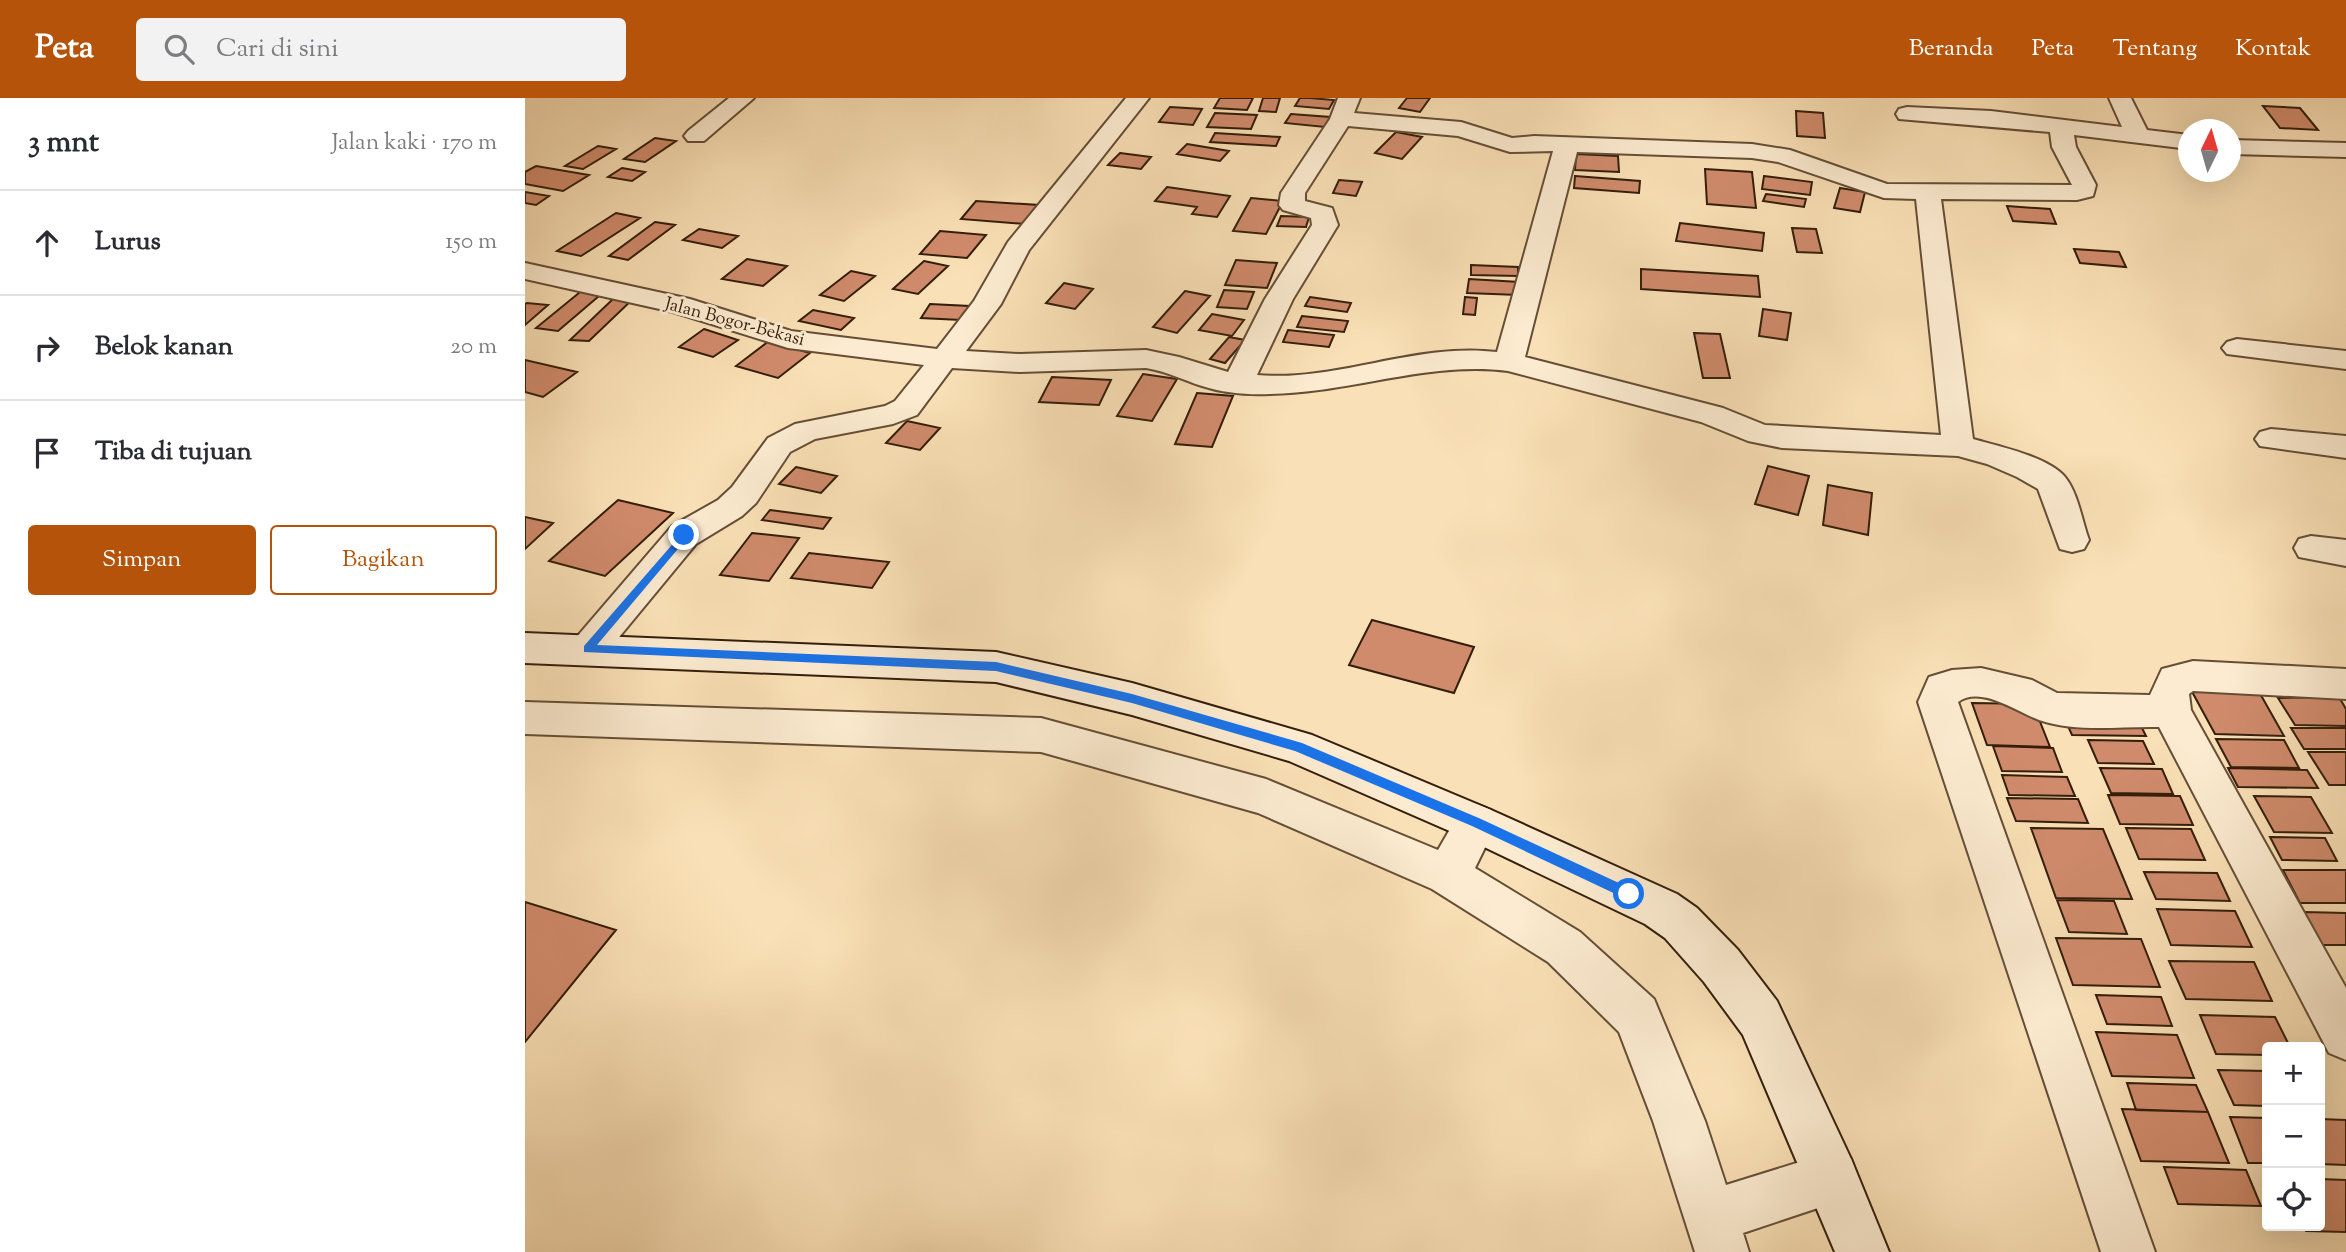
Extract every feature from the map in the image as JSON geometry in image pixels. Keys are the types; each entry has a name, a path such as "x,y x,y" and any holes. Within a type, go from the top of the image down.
{"street":[{"path":"696,136 743,98"},
{"path":"588,649 684,535 730,508 744,495 779,445 806,431 893,414 906,408 987,304 1017,248 1138,98"},
{"path":"2120,98 2138,135"},
{"path":"1237,384 1279,299 1325,225 1323,214 1292,205 1290,201 1345,109 1461,130 1510,145 1567,144 1768,153 1878,190 1928,193 2084,191 2084,185 2064,147 2061,126"},
{"path":"1907,114 1991,118 2178,140"},
{"path":"1509,362 1567,144"},
{"path":"2241,147 2346,150"},
{"path":"1928,193 1958,446"},
{"name":"Jalan Bogor-Bekasi","path":"525,271 680,305 757,332 788,339 946,359 1020,363 1146,359 1169,363 1204,377 1237,384 1268,386 1333,380 1445,361 1484,359 1509,362 1712,415 1759,434 1782,438 1958,446 2029,469 2052,483 2072,540"},
{"path":"2237,348 2346,360"},
{"path":"2271,439 2346,447"},
{"path":"2311,548 2346,553"},
{"path":"525,648 996,667 1132,699 1297,747 1476,822 1661,909 1681,923 1720,966 1760,1018 1862,1252"},
{"path":"2346,684 2193,676 2176,680 2169,694 2171,711 2346,1036"},
{"path":"2128,1252 1938,702 1943,688 1961,682 2019,691 2040,704 2055,709 2171,711"},
{"path":"525,718 1041,735 1266,797 1448,875 1564,947 1637,1016 1679,1121 1716,1234 1832,1178"},
{"path":"1448,875 1476,822"}],"building":[{"path":"1220,98 1253,98 1247,110 1214,108"},
{"path":"1263,98 1280,98 1276,112 1259,111"},
{"path":"1300,98 1334,100 1329,109 1295,106"},
{"path":"1407,98 1430,98 1420,112 1399,108"},
{"path":"2263,106 2300,108 2318,130 2280,128"},
{"path":"1170,107 1202,109 1193,125 1159,122"},
{"path":"1796,111 1823,113 1825,138 1797,136"},
{"path":"1215,113 1257,115 1251,129 1207,127"},
{"path":"1291,114 1330,117 1325,127 1285,123"},
{"path":"1396,132 1422,137 1402,159 1375,153"},
{"path":"1215,133 1280,137 1276,146 1210,142"},
{"path":"655,138 676,141 645,162 624,159"},
{"path":"1187,144 1229,151 1220,161 1177,154"},
{"path":"598,146 616,149 583,169 565,166"},
{"path":"1120,153 1151,157 1141,169 1108,165"},
{"path":"1576,154 1618,156 1619,172 1575,170"},
{"path":"536,166 589,175 563,191 525,184 525,172"},
{"path":"622,168 645,172 632,181 608,177"},
{"path":"1705,169 1752,172 1756,208 1707,204"},
{"path":"1575,176 1640,181 1639,193 1574,188"},
{"path":"1764,176 1812,182 1810,195 1762,189"},
{"path":"1339,180 1362,182 1356,196 1333,193"},
{"path":"1167,187 1230,196 1217,217 1192,214 1197,207 1155,201"},
{"path":"1840,188 1865,192 1860,212 1834,208"},
{"path":"525,192 549,196 536,205 525,203"},
{"path":"1766,194 1806,199 1804,207 1763,201"},
{"path":"1251,198 1283,201 1266,234 1233,231"},
{"path":"976,201 1039,205 1026,224 961,219"},
{"path":"2007,206 2050,209 2056,224 2013,221"},
{"path":"616,213 640,218 581,256 557,251"},
{"path":"1281,216 1309,217 1306,227 1277,226"},
{"path":"655,222 675,225 628,260 609,256"},
{"path":"1680,223 1764,233 1762,251 1676,241"},
{"path":"1792,228 1816,229 1822,253 1797,252"},
{"path":"699,229 738,236 722,248 683,240"},
{"path":"940,231 986,235 967,258 920,254"},
{"path":"2074,249 2119,252 2126,267 2080,263"},
{"path":"747,259 787,266 763,286 722,279"},
{"path":"1236,260 1277,263 1267,288 1225,285"},
{"path":"924,261 948,266 918,294 893,289"},
{"path":"1471,265 1518,267 1518,276 1471,275"},
{"path":"1641,269 1758,276 1760,297 1641,289"},
{"path":"851,271 875,276 844,301 820,295"},
{"path":"1469,279 1519,282 1518,295 1467,293"},
{"path":"1064,283 1093,289 1075,309 1046,303"},
{"path":"585,288 606,290 558,331 536,328"},
{"path":"1224,290 1254,292 1247,309 1217,307"},
{"path":"1185,291 1210,296 1177,333 1153,327"},
{"path":"1310,297 1351,303 1347,312 1305,306"},
{"path":"1465,297 1477,298 1475,315 1463,314"},
{"path":"614,298 633,299 589,341 570,340"},
{"path":"525,304 548,305 525,325"},
{"path":"930,304 969,306 961,320 921,318"},
{"path":"1763,309 1791,313 1787,340 1759,336"},
{"path":"813,310 854,318 841,330 799,321"},
{"path":"1212,314 1244,320 1232,336 1199,330"},
{"path":"1302,316 1348,321 1344,332 1297,327"},
{"path":"704,329 738,340 713,357 679,347"},
{"path":"1288,330 1334,335 1329,347 1283,342"},
{"path":"1694,333 1720,334 1730,378 1703,378"},
{"path":"1229,337 1245,340 1225,363 1210,359"},
{"path":"769,341 810,353 778,378 736,366"},
{"path":"525,360 577,372 543,397 525,392"},
{"path":"1143,374 1177,379 1152,421 1117,416"},
{"path":"1052,377 1111,380 1099,405 1039,402"},
{"path":"1197,393 1233,396 1212,447 1175,444"},
{"path":"907,421 940,428 920,450 886,443"},
{"path":"1768,466 1809,476 1798,515 1755,504"},
{"path":"796,467 837,476 821,493 779,484"},
{"path":"1828,485 1872,493 1868,535 1823,525"},
{"path":"618,500 673,513 605,576 549,561"},
{"path":"770,510 831,518 823,529 762,520"},
{"path":"525,517 553,523 525,549"},
{"path":"752,533 799,538 769,581 720,575"},
{"path":"809,553 889,562 872,588 791,578"},
{"path":"1372,620 1474,647 1454,693 1349,665"},
{"path":"2190,688 2258,690 2284,736 2215,734"},
{"path":"2339,697 2346,709 2346,726 2295,725 2278,698"},
{"path":"1972,703 2033,704 2050,747 1987,745"},
{"path":"2063,715 2136,716 2146,736 2072,735"},
{"path":"2291,728 2346,728 2346,749 2304,749"},
{"path":"2216,739 2284,740 2299,768 2231,767"},
{"path":"2088,740 2143,741 2154,764 2098,763"},
{"path":"1993,746 2053,748 2062,772 2002,771"},
{"path":"2308,752 2346,752 2346,785 2329,785"},
{"path":"2100,768 2162,769 2173,794 2111,793"},
{"path":"2228,768 2307,770 2318,788 2238,787"},
{"path":"2002,775 2067,777 2075,796 2009,795"},
{"path":"2108,795 2180,796 2193,825 2120,824"},
{"path":"2254,796 2311,797 2332,833 2274,832"},
{"path":"2007,798 2078,799 2088,823 2016,821"},
{"path":"2031,828 2103,829 2132,899 2056,898"},
{"path":"2126,828 2191,829 2205,860 2139,859"},
{"path":"2270,837 2325,838 2337,861 2282,860"},
{"path":"2283,870 2346,870 2346,903 2300,903"},
{"path":"2144,872 2217,873 2230,901 2156,899"},
{"path":"2057,900 2114,901 2127,934 2069,932"},
{"path":"525,902 616,930 525,1042"},
{"path":"2157,909 2235,911 2252,947 2171,945"},
{"path":"2304,912 2346,913 2346,945 2322,945"},
{"path":"2056,938 2141,939 2160,987 2073,985"},
{"path":"2169,961 2254,962 2272,1001 2186,999"},
{"path":"2096,995 2161,997 2172,1026 2107,1024"},
{"path":"2200,1015 2275,1017 2288,1042 2262,1042 2262,1055 2216,1054"},
{"path":"2096,1032 2177,1035 2194,1078 2112,1076"},
{"path":"2218,1070 2262,1071 2262,1106 2234,1105"},
{"path":"2127,1083 2196,1085 2208,1112 2136,1110"},
{"path":"2122,1109 2208,1112 2229,1163 2141,1161"},
{"path":"2230,1117 2262,1118 2262,1163 2248,1163"},
{"path":"2325,1119 2346,1120 2346,1165 2325,1164"},
{"path":"2164,1167 2246,1170 2261,1206 2178,1204"},
{"path":"2325,1179 2346,1180 2346,1232 2306,1231 2325,1231"}],"route":[{"path":"684,535 588,649 996,667 1132,699 1297,747 1476,822 1629,894"}]}
